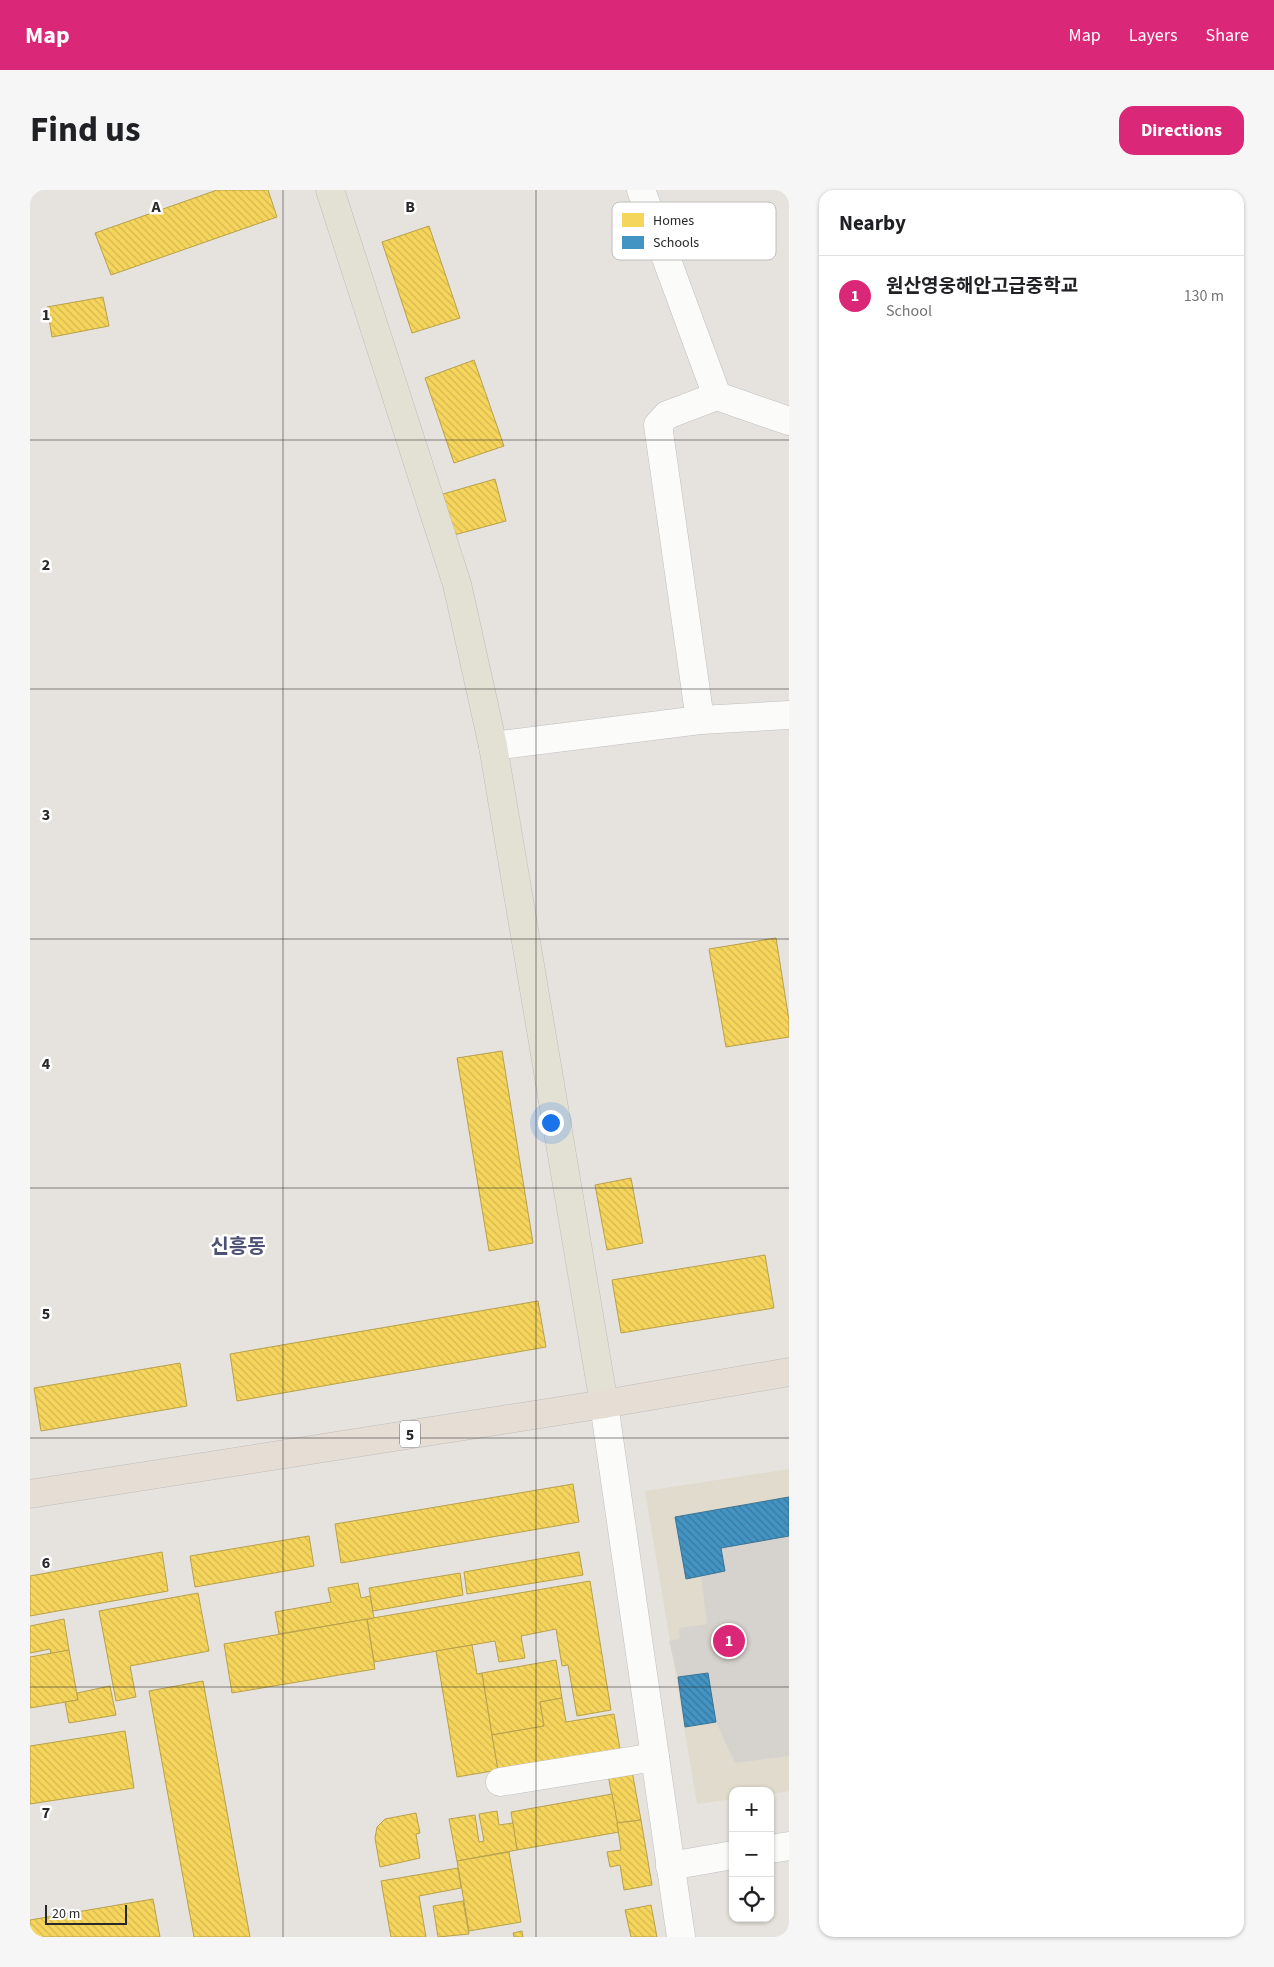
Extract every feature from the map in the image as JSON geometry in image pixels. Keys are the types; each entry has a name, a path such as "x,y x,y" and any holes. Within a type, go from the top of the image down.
{"highway":[{"name":"5","path":"30,1494 604,1404 789,1372"}],"main road":[{"path":"330,190 457,584 493,746 604,1404"}],"street":[{"path":"641,190 645,202"},
{"path":"667,260 717,396"},
{"path":"700,720 658,424 667,415 717,396 789,421"},
{"path":"493,746 700,720 789,715"},
{"path":"604,1404 680,1937"},
{"path":"500,1782 655,1757"},
{"path":"774,1848 789,1846"},
{"path":"670,1866 729,1856"}],"shaded area":[{"path":"789,1469 789,1791 774,1793 774,1787 729,1787 729,1800 697,1804 645,1491"},
{"path":"789,1536 789,1756 735,1763 716,1722 708,1673 678,1677 669,1641 680,1639 679,1628 707,1624 701,1576 725,1571 721,1548"}],"building: Homes":[{"path":"217,190 268,190 277,217 111,275 95,233"},
{"path":"429,226 460,318 412,333 382,242"},
{"path":"103,297 109,326 52,337 47,307"},
{"path":"474,360 504,446 454,463 425,378"},
{"path":"495,479 506,521 454,535 443,494"},
{"path":"776,938 789,1020 789,1037 726,1047 709,949"},
{"path":"502,1051 533,1243 489,1251 457,1058"},
{"path":"631,1178 643,1243 607,1250 595,1185"},
{"path":"765,1255 774,1308 621,1333 612,1280"},
{"path":"538,1301 546,1347 237,1401 230,1354"},
{"path":"180,1363 187,1406 41,1431 34,1388"},
{"path":"573,1484 579,1522 341,1563 335,1524"},
{"path":"309,1536 314,1566 195,1587 190,1556"},
{"path":"162,1552 168,1591 30,1616 30,1576"},
{"path":"579,1552 583,1575 467,1594 464,1572"},
{"path":"460,1573 463,1595 373,1611 369,1588"},
{"path":"590,1581 611,1710 577,1716 568,1665 562,1666 556,1629 521,1636 525,1658 499,1662 495,1641 374,1662 367,1619"},
{"path":"358,1583 361,1598 370,1596 374,1618 279,1634 275,1612 331,1602 328,1588"},
{"path":"198,1593 209,1651 130,1666 136,1697 116,1701 99,1611"},
{"path":"64,1619 69,1650 51,1654 50,1649 30,1653 30,1626"},
{"path":"367,1619 375,1669 232,1693 224,1644"},
{"path":"472,1645 477,1674 482,1673 498,1770 457,1777 436,1651"},
{"path":"69,1650 78,1700 30,1708 30,1657"},
{"path":"556,1660 562,1698 540,1702 544,1726 492,1735 482,1673"},
{"path":"203,1681 250,1937 194,1937 149,1691"},
{"path":"110,1686 116,1715 69,1723 65,1702 78,1700 77,1693"},
{"path":"562,1698 566,1722 614,1714 620,1749 498,1770 492,1735 544,1726 540,1702"},
{"path":"125,1731 134,1788 30,1804 30,1746"},
{"path":"632,1771 641,1820 617,1823 608,1775"},
{"path":"612,1794 619,1832 517,1850 511,1812"},
{"path":"497,1811 499,1825 513,1823 517,1850 457,1861 449,1819 475,1815 479,1842 484,1841 479,1814"},
{"path":"416,1813 420,1833 416,1834 420,1858 380,1867 375,1838 377,1827 385,1819"},
{"path":"641,1820 652,1885 624,1890 620,1865 610,1867 607,1852 621,1850 617,1823"},
{"path":"509,1852 521,1922 469,1931 457,1861"},
{"path":"458,1868 461,1888 419,1896 426,1937 391,1937 381,1881"},
{"path":"153,1899 160,1937 30,1937 30,1920"},
{"path":"463,1901 469,1934 438,1937 433,1906"},
{"path":"651,1905 657,1937 631,1937 625,1910"},
{"path":"522,1931 523,1937 514,1937 513,1933"}],"building: Schools":[{"path":"789,1497 789,1536 721,1548 725,1571 686,1579 675,1517"},
{"path":"708,1673 716,1722 685,1727 678,1677"}],"place":[{"name":"원산영웅해안고급중학교","path":"729,1641"}],"district":[{"name":"신흥동","path":"238,1246"}]}
